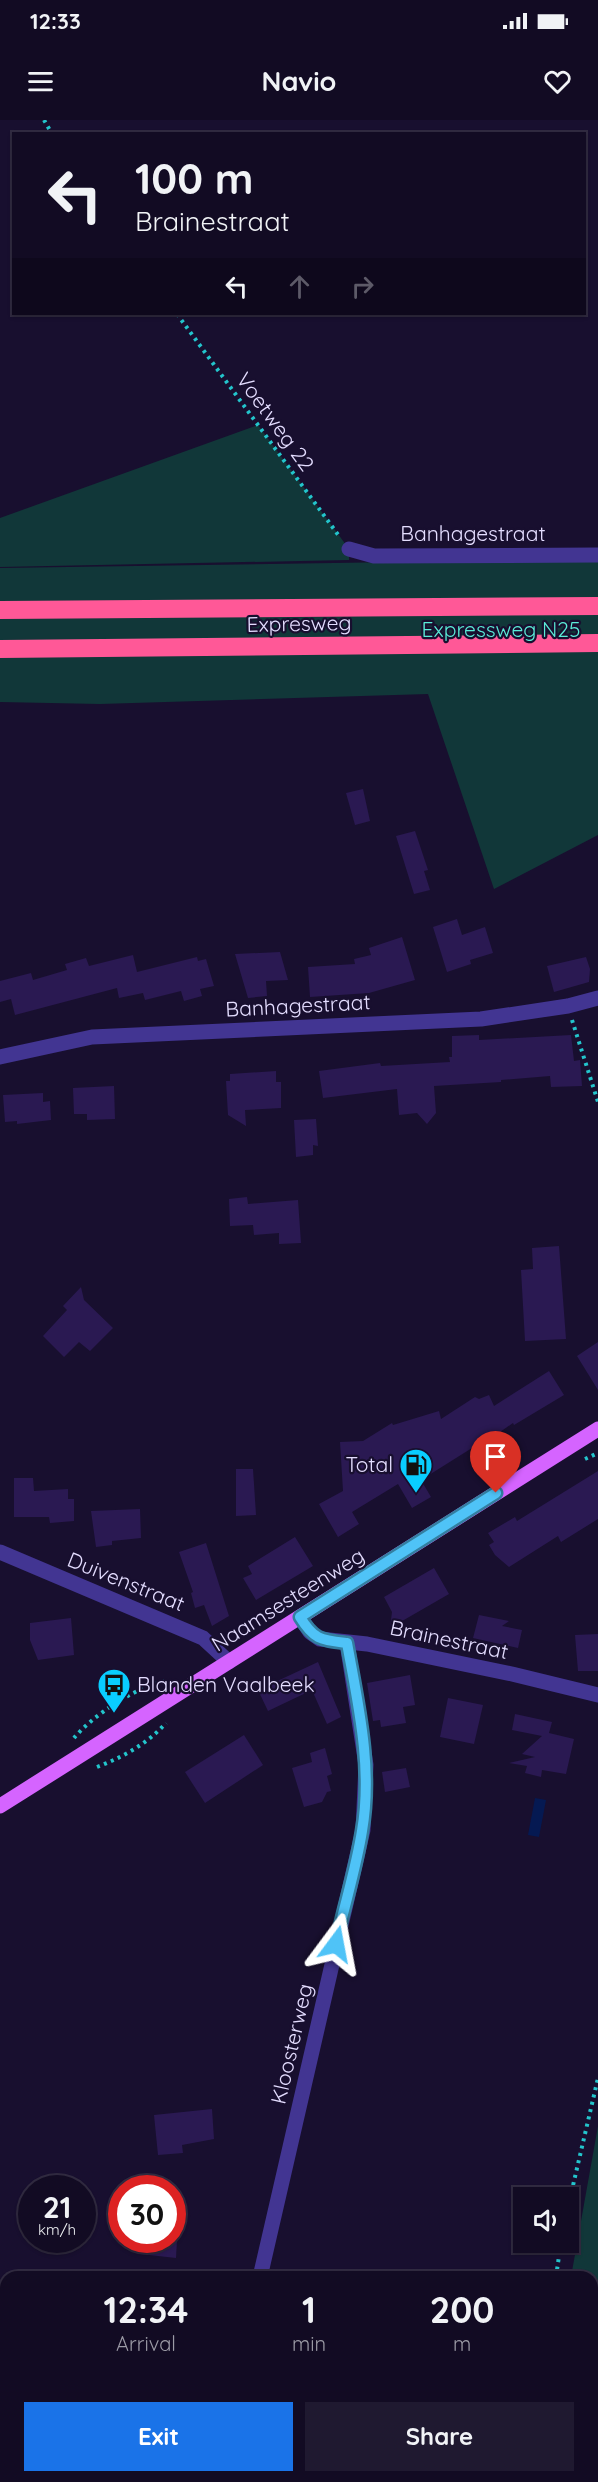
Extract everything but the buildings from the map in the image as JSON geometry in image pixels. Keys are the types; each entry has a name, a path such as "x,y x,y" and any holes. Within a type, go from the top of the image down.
{"highway":[{"name":"Expresweg","path":"0,610 598,606"},
{"name":"Expresweg","path":"0,649 598,643"}],"main road":[{"name":"Naamsesteenweg","path":"0,1806 598,1429"}],"street":[{"name":"Banhagestraat","path":"349,549 374,556 598,555"},
{"name":"Banhagestraat","path":"0,1057 92,1037 481,1019 568,1006 598,998"},
{"name":"Duivenstraat","path":"0,1552 203,1638 229,1662"},
{"name":"Brainestraat","path":"300,1617 314,1636 327,1641 367,1644 512,1674 598,1695"},
{"name":"Kloosterweg","path":"261,2271 363,1830 366,1765 347,1643"}],"path":[{"name":"Voetweg 22","path":"178,315 349,549"},
{"path":"568,1006 598,1102"},
{"path":"573,2187 598,2078"},
{"path":"557,2271 559,2253"}],"green space":[{"path":"258,425 349,549 349,560 0,567 0,518"},
{"name":"Expressweg N25","path":"598,559 598,835 494,889 428,694 100,704 0,702 0,568"},
{"path":"598,2126 598,2271 572,2271 575,2253 579,2253 579,2232"}],"shaded area":[{"path":"535,1798 546,1800 539,1837 528,1835"}],"place":[{"name":"Total","path":"416,1494"},
{"name":"Blanden Vaalbeek","path":"114,1714"}],"route":[{"path":"336,1944 363,1830 366,1765 362,1727 347,1643 327,1641 314,1636 300,1617 496,1493"}]}
